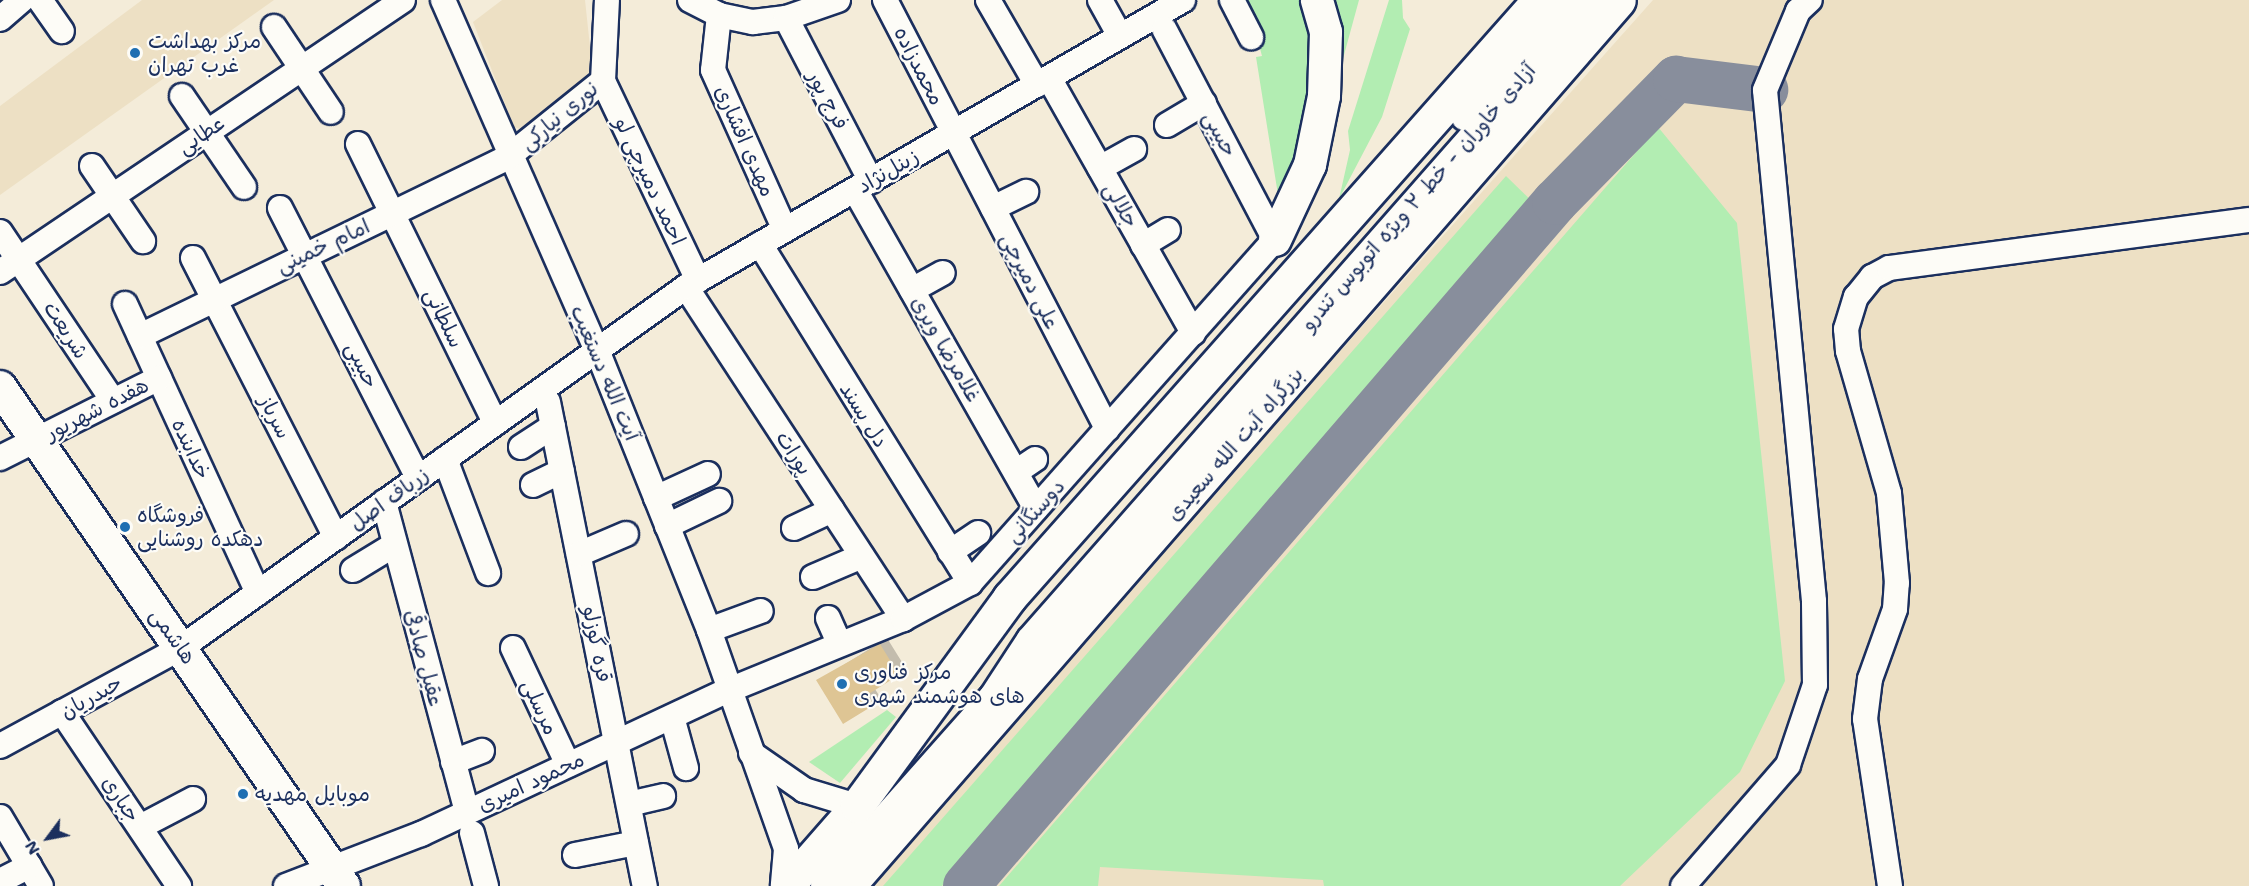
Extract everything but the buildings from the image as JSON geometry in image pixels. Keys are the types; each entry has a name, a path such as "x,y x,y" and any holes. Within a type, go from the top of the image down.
{"highway":[{"path":"1454,94 1516,0"},
{"path":"785,886 857,806 1009,598 1539,0"},
{"name":"بزرگراه آیت الله سعیدی","path":"849,886 1619,0"}],"main road":[{"path":"1275,240 1310,165 1324,96 1326,32 1317,0"},
{"name":"هاشمی","path":"0,387 182,647 336,876"}],"street":[{"path":"0,19 22,0"},
{"path":"40,0 62,31"},
{"name":"عطایی","path":"10,266 403,0"},
{"name":"آیت الله دستغیب","path":"443,0 508,157 597,350 709,630 786,849 785,886"},
{"name":"نوری نیارکی","path":"508,157 603,81 607,0"},
{"path":"690,0 718,15 753,21 786,18 838,0"},
{"name":"محمدزاده","path":"885,0 954,133"},
{"name":"جلالی","path":"988,0 1100,168 1193,333"},
{"path":"1100,0 1120,36"},
{"name":"زینل‌نژاد","path":"597,350 692,284 1183,0"},
{"path":"1232,0 1251,37"},
{"name":"آزادی خاوران - خط ۲ ویژه اتوبوس تندرو","path":"812,886 972,704 1031,618 1568,0"},
{"name":"آزادی خاوران - خط ۲ ویژه اتوبوس تندرو","path":"823,886 992,697 1029,639 1591,0"},
{"path":"1683,886 1788,765 1815,685 1814,601 1766,90 1798,11 1810,0"},
{"name":"مهدی افشاری","path":"718,15 713,70 785,230"},
{"name":"فرج پور","path":"786,18 863,185"},
{"path":"274,27 300,70 331,112"},
{"name":"حبیبی","path":"1164,29 1275,240"},
{"name":"احمد دمیرچی لو","path":"603,81 692,284"},
{"path":"182,96 244,187"},
{"path":"1167,125 1204,103"},
{"name":"علی دمیرچی","path":"954,133 1107,429"},
{"name":"سلطانی","path":"358,144 495,423"},
{"path":"1100,168 1134,149"},
{"name":"امام خمینی","path":"140,336 215,297 394,214 508,157"},
{"path":"92,166 142,241"},
{"name":"غلامرضا ویری","path":"863,185 912,290 1025,465 1036,508"},
{"path":"993,208 1026,192"},
{"name":"حبیبی","path":"280,208 306,253 418,478"},
{"path":"1890,886 1866,719 1870,679 1895,609 1897,583 1889,493 1848,351 1846,329 1856,297 1872,277 1889,268 2249,220"},
{"path":"1143,245 1168,230"},
{"name":"شریعت","path":"0,232 10,266 113,401"},
{"name":"دوسنگانی","path":"729,690 839,643 903,619 970,583 1275,240"},
{"name":"دل پسند","path":"760,244 970,583"},
{"name":"سرباز","path":"194,258 336,537"},
{"path":"912,290 943,273"},
{"name":"پورات","path":"692,284 832,510 903,619"},
{"name":"خدابنده","path":"125,304 258,593"},
{"name":"زرباف اصل","path":"182,647 597,350"},
{"name":"هفده شهریور","path":"0,458 159,378"},
{"name":"قره گوزلو","path":"548,402 645,886"},
{"path":"525,452 555,435"},
{"path":"445,459 488,573"},
{"path":"533,485 562,471"},
{"path":"656,498 708,474"},
{"path":"667,526 719,501"},
{"name":"عقیل صادقی","path":"384,502 486,886"},
{"path":"794,528 832,510"},
{"path":"950,552 978,533"},
{"path":"579,554 626,534"},
{"path":"353,570 394,545"},
{"path":"813,577 862,556"},
{"path":"709,630 761,611"},
{"path":"828,618 839,643"},
{"name":"حیدریان","path":"0,746 182,647"},
{"name":"مرسلی","path":"513,648 568,765"},
{"name":"محمود امیری","path":"286,886 336,876 470,823 568,765 729,690"},
{"name":"جباری","path":"62,712 179,886"},
{"path":"672,717 686,768"},
{"path":"453,762 482,751"},
{"path":"752,753 804,790 857,806"},
{"path":"629,804 663,796"},
{"path":"140,827 193,799"},
{"path":"0,818 35,876 0,881"},
{"path":"575,855 636,843"}],"shaded area":[{"name":"مرکز بهداشت غرب تهران","path":"142,0 274,0 0,195 0,106"},
{"path":"502,0 585,0 593,75 528,132 514,127 473,22"},
{"path":"1653,0 2249,0 2249,886 864,886"}],"green space":[{"path":"1247,0 1309,0 1317,26 1303,145 1279,201 1256,57 1262,56"},
{"path":"1328,0 1359,0 1335,88"},
{"path":"1389,0 1402,0 1403,18 1410,29 1382,117 1339,199 1350,150 1348,131"},
{"path":"1658,127 1737,223 1785,681 1740,772 1620,886 1324,886 1323,880 1100,867 1098,886 999,886"},
{"path":"1506,176 1540,209 1298,487 942,886 883,886"},
{"path":"887,710 896,717 840,783 809,762"}],"taxiway":[{"path":"966,886 1555,202 1676,79 1765,90"}],"place":[{"name":"مرکز بهداشت غرب تهران","path":"135,53"},
{"name":"فروشگاه دهکده روشنایی","path":"125,527"},
{"name":"مرکز فناوری های هوشمند شهری","path":"842,684"},
{"name":"موبایل مهدیه","path":"243,794"}]}
